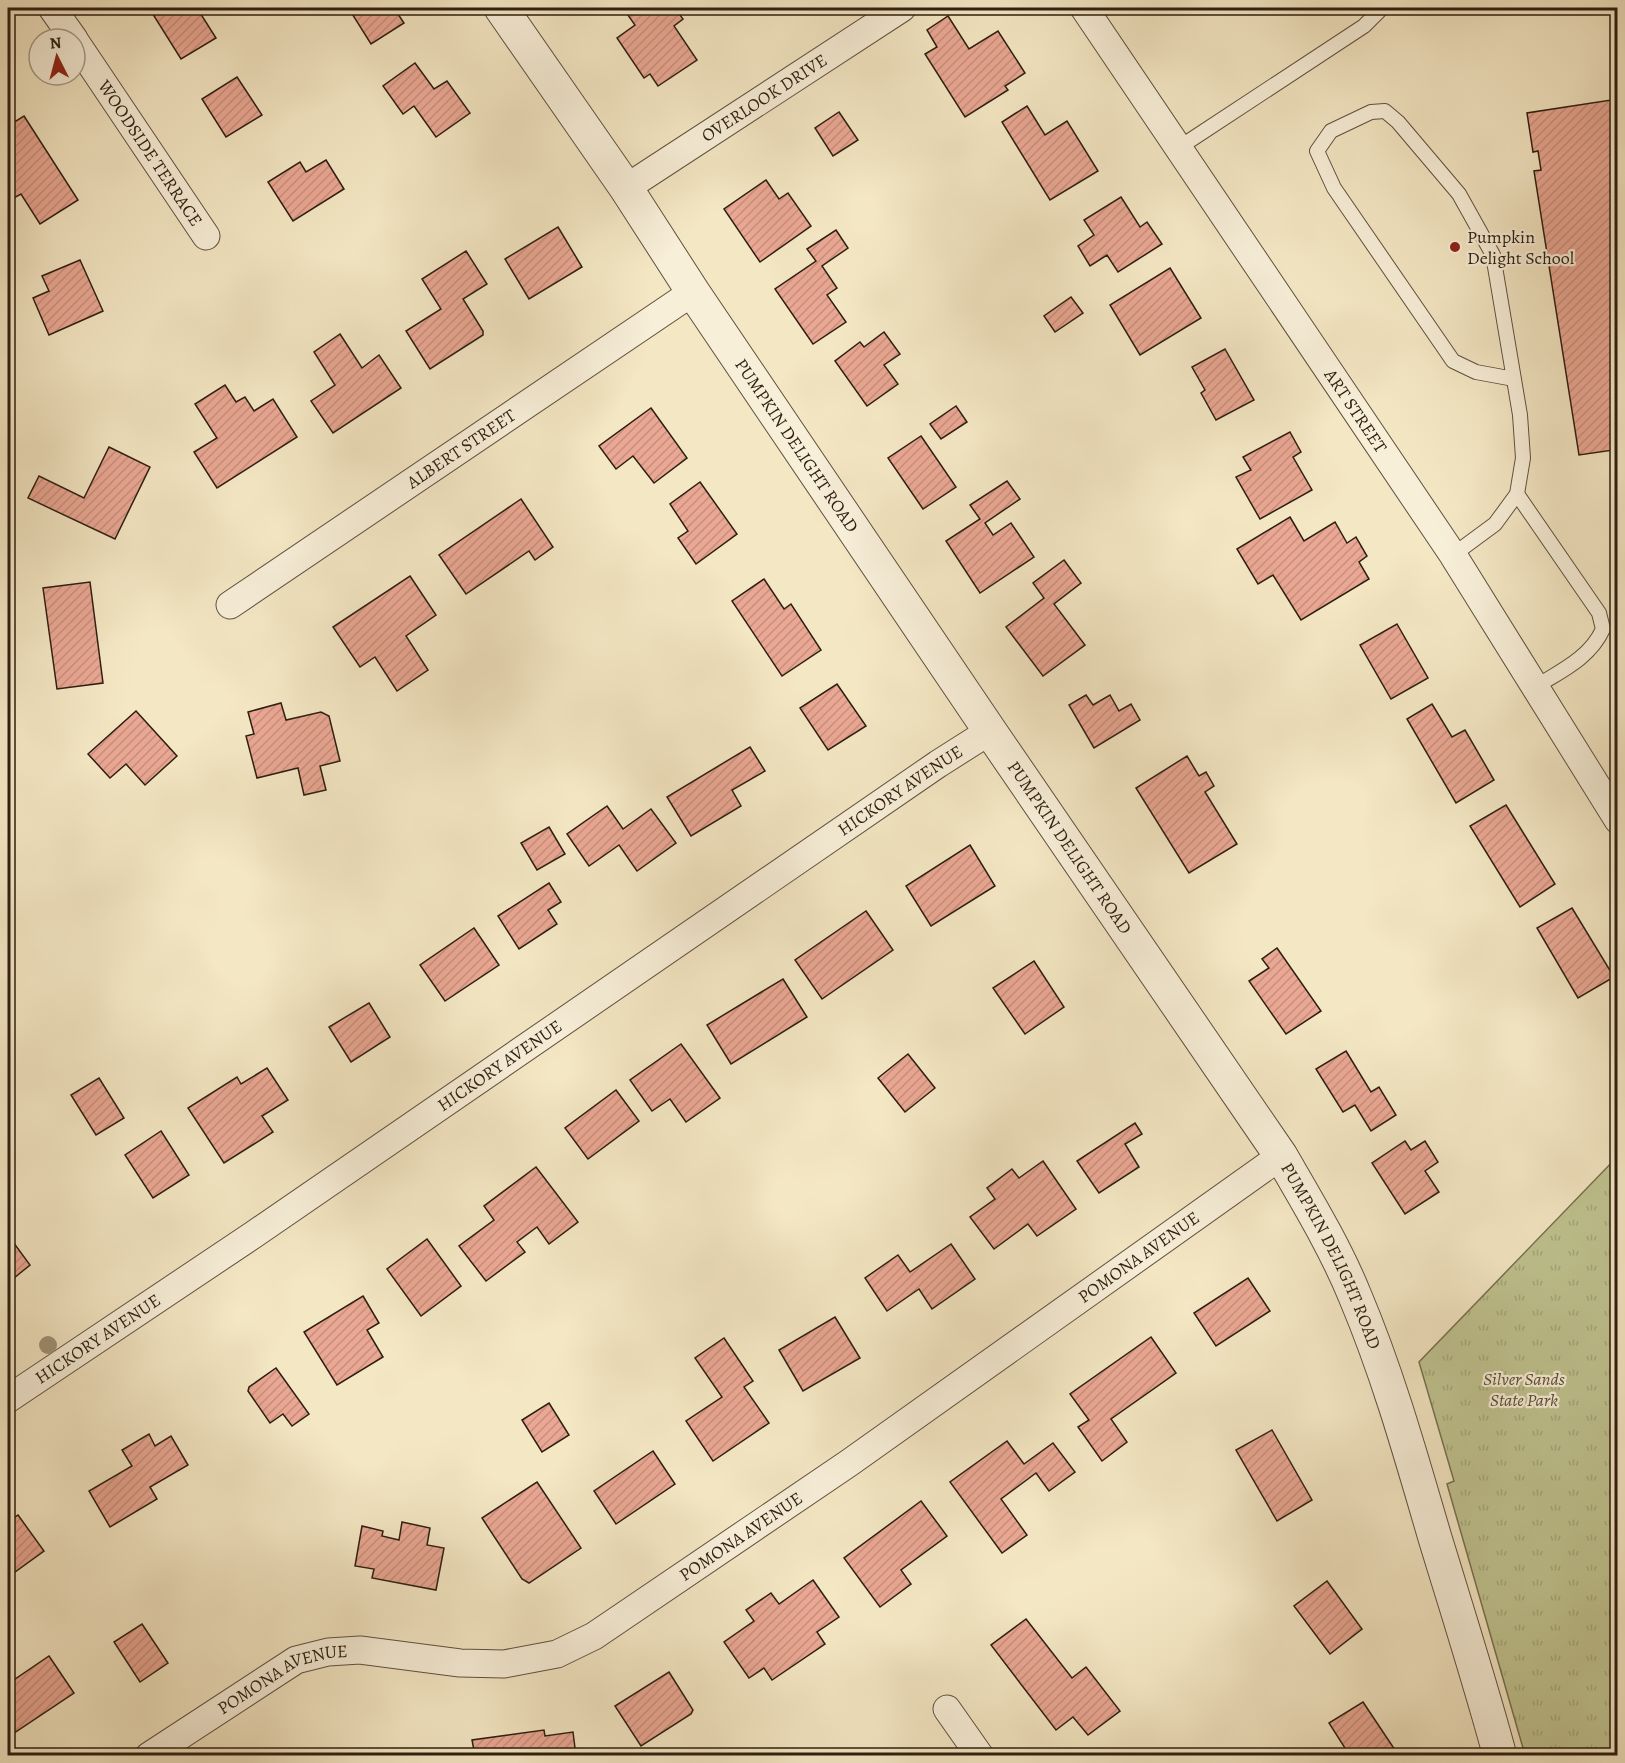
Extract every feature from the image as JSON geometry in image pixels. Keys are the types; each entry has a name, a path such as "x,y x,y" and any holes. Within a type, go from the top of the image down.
{"street":[{"name":"WOODSIDE TERRACE","path":"52,8 65,27"},
{"name":"PUMPKIN DELIGHT ROAD","path":"501,8 1281,1156 1323,1229 1354,1294 1375,1346 1411,1456 1500,1755"},
{"name":"OVERLOOK DRIVE","path":"626,189 902,8"},
{"name":"ART STREET","path":"1084,8 1454,555 1617,820"},
{"name":"WOODSIDE TERRACE","path":"87,59 206,236"},
{"name":"ALBERT STREET","path":"230,605 693,292"},
{"name":"HICKORY AVENUE","path":"8,1399 253,1235 990,730"},
{"name":"POMONA AVENUE","path":"149,1755 296,1660 328,1652 360,1650 460,1663 504,1664 558,1654 594,1636 849,1463 1281,1156"},
{"path":"947,1709 980,1755"}],"lane":[{"path":"1180,147 1364,26 1382,8"},
{"path":"1454,555 1495,524 1517,494 1523,458 1520,415 1514,379 1493,255 1459,194 1398,122 1385,111 1371,112 1331,131 1317,151 1334,188 1453,361 1476,372 1514,379"},
{"path":"1517,494 1599,613 1603,629 1596,644 1569,668 1535,687"}],"green space":[{"name":"Silver Sands State Park","path":"1617,1157 1617,1755 1525,1755 1447,1484 1454,1481 1419,1362"}],"building":[{"path":"149,8 197,8 216,38 181,59"},
{"path":"394,8 404,23 371,44 349,9"},
{"path":"623,8 675,8 683,19 674,26 697,60 658,86 650,74 644,78 617,38 635,25"},
{"path":"948,16 969,49 998,31 1025,73 1005,86 1008,90 965,117 925,54 937,47 927,30"},
{"path":"415,63 434,89 447,81 470,113 436,137 414,106 403,114 383,86"},
{"path":"237,77 262,115 226,137 202,99"},
{"path":"1611,100 1618,141 1618,498 1614,478 1617,478 1613,450 1579,455 1534,171 1541,170 1538,151 1533,152 1527,113"},
{"path":"1027,106 1045,135 1067,121 1098,171 1050,200 1002,122"},
{"path":"839,112 858,140 833,156 815,128"},
{"path":"24,116 78,200 40,224 21,194 10,200 8,196 8,126"},
{"path":"326,160 344,189 293,221 268,182 300,162 306,172"},
{"path":"766,180 779,199 788,193 811,226 760,262 724,209"},
{"path":"1121,197 1140,227 1147,222 1162,244 1118,272 1107,255 1090,266 1078,246 1094,235 1084,220"},
{"path":"558,227 582,267 529,299 505,259"},
{"path":"836,230 848,248 822,266 837,288 827,295 846,322 813,344 775,289 816,261 807,249"},
{"path":"466,251 487,284 463,299 483,331 483,335 430,369 406,331 441,309 422,279"},
{"path":"80,260 103,311 49,335 33,298 49,291 42,276"},
{"path":"1170,268 1201,318 1140,355 1110,305"},
{"path":"1071,297 1083,313 1055,332 1044,316"},
{"path":"884,332 900,354 884,365 898,384 867,406 835,361 860,342 864,347"},
{"path":"340,334 362,368 379,355 401,388 333,433 311,401 335,385 314,352"},
{"path":"1225,349 1254,400 1216,420 1201,393 1205,390 1192,367"},
{"path":"225,385 236,402 245,397 254,411 273,399 297,437 217,488 194,452 217,438 195,404"},
{"path":"956,406 967,422 941,439 930,424"},
{"path":"651,408 687,458 654,483 633,456 616,469 599,446"},
{"path":"1290,432 1301,452 1293,457 1312,490 1260,519 1236,477 1251,470 1243,457"},
{"path":"921,436 956,487 923,509 888,458"},
{"path":"109,447 150,467 115,539 28,498 39,476 84,498"},
{"path":"1007,481 1020,499 985,523 993,535 1011,523 1034,557 980,593 946,541 980,519 970,505"},
{"path":"700,482 737,534 696,564 678,538 688,531 670,504"},
{"path":"521,499 553,547 535,560 529,551 466,594 439,555"},
{"path":"1290,517 1304,541 1335,522 1347,543 1356,537 1367,556 1359,562 1369,579 1301,620 1273,575 1258,584 1237,549"},
{"path":"1064,560 1081,583 1054,604 1085,645 1043,676 1006,627 1044,598 1033,583"},
{"path":"410,576 436,615 406,636 428,670 397,691 375,657 360,667 333,627"},
{"path":"764,579 784,609 791,604 821,650 782,676 732,601"},
{"path":"90,582 103,683 57,689 43,588"},
{"path":"1397,624 1428,678 1391,699 1360,645"},
{"path":"837,684 866,726 828,750 800,708"},
{"path":"1086,695 1093,705 1110,695 1119,711 1131,704 1140,720 1094,748 1069,705"},
{"path":"281,703 286,720 321,712 329,716 340,761 320,766 326,790 304,795 298,768 257,778 246,736 254,734 248,712"},
{"path":"1432,704 1452,737 1465,730 1494,780 1456,803 1407,719"},
{"path":"136,711 177,756 145,785 126,764 110,778 88,754"},
{"path":"750,747 765,771 732,790 741,806 691,836 667,797"},
{"path":"1187,756 1199,776 1206,772 1214,786 1205,792 1237,844 1189,873 1136,788"},
{"path":"1506,805 1555,884 1520,907 1470,826"},
{"path":"607,806 623,829 651,809 676,843 637,871 619,845 589,866 567,834"},
{"path":"549,827 565,854 537,870 521,843"},
{"path":"970,845 995,886 931,926 906,886"},
{"path":"549,883 561,902 548,910 557,924 519,949 498,916"},
{"path":"1572,908 1614,977 1578,998 1537,928"},
{"path":"866,911 893,950 822,999 795,960"},
{"path":"474,928 499,965 445,1001 420,965"},
{"path":"8,934 14,944 8,948"},
{"path":"1277,948 1321,1011 1286,1034 1249,981 1269,968 1262,959"},
{"path":"1034,961 1064,1007 1025,1034 993,988"},
{"path":"783,979 807,1017 731,1064 707,1025"},
{"path":"369,1003 390,1037 351,1062 329,1027"},
{"path":"681,1044 720,1098 686,1122 670,1099 652,1111 630,1080"},
{"path":"1346,1051 1371,1092 1379,1087 1396,1115 1371,1131 1355,1105 1343,1112 1316,1069"},
{"path":"908,1054 935,1088 905,1112 878,1078"},
{"path":"267,1068 288,1100 262,1116 273,1132 224,1163 188,1108 237,1077 241,1084"},
{"path":"99,1078 124,1118 96,1135 71,1095"},
{"path":"616,1090 639,1121 588,1159 565,1128"},
{"path":"1135,1123 1142,1134 1125,1144 1139,1167 1099,1193 1077,1161"},
{"path":"161,1131 189,1175 153,1198 125,1155"},
{"path":"1405,1141 1411,1150 1425,1141 1438,1162 1425,1171 1439,1192 1405,1214 1372,1163"},
{"path":"1043,1161 1076,1209 1037,1236 1028,1224 994,1249 970,1217 995,1199 987,1188 1012,1169 1019,1178"},
{"path":"536,1167 578,1222 549,1244 537,1227 517,1242 525,1252 486,1281 459,1246 494,1220 484,1206"},
{"path":"8,1235 30,1265 8,1283"},
{"path":"427,1239 461,1286 421,1316 387,1269"},
{"path":"951,1244 975,1279 932,1309 919,1289 887,1311 865,1278 898,1255 910,1272"},
{"path":"1248,1278 1270,1311 1216,1346 1194,1313"},
{"path":"363,1296 379,1323 367,1330 383,1357 337,1385 304,1332"},
{"path":"835,1317 860,1358 803,1391 779,1350"},
{"path":"1151,1337 1176,1373 1111,1419 1127,1442 1102,1461 1078,1427 1089,1420 1070,1394"},
{"path":"724,1338 753,1381 744,1387 769,1423 713,1461 686,1421 722,1397 695,1358"},
{"path":"276,1368 309,1414 292,1426 283,1414 270,1423 248,1391 249,1387"},
{"path":"549,1403 569,1435 542,1452 522,1420"},
{"path":"1272,1430 1312,1500 1277,1521 1236,1450"},
{"path":"149,1434 155,1446 171,1436 188,1465 150,1487 157,1499 110,1527 89,1491 132,1466 122,1450"},
{"path":"1007,1441 1024,1464 1053,1443 1075,1472 1049,1491 1036,1473 1001,1499 1027,1535 1002,1553 950,1482"},
{"path":"653,1451 675,1484 616,1524 594,1491"},
{"path":"537,1482 581,1548 529,1583 522,1579 482,1518"},
{"path":"921,1501 947,1536 901,1570 911,1584 880,1607 844,1558"},
{"path":"18,1515 44,1551 8,1577 8,1522"},
{"path":"402,1522 430,1528 427,1545 444,1548 436,1590 372,1578 374,1569 355,1566 362,1526 383,1531 382,1536 399,1540"},
{"path":"813,1580 839,1617 817,1632 825,1644 772,1680 764,1668 749,1678 724,1642 754,1621 746,1610 771,1593 779,1604"},
{"path":"1327,1581 1362,1629 1330,1654 1294,1606"},
{"path":"1026,1619 1072,1678 1086,1667 1120,1711 1088,1735 1073,1717 1056,1730 991,1645"},
{"path":"142,1624 168,1663 140,1682 114,1642"},
{"path":"49,1656 74,1693 8,1737 8,1684"},
{"path":"669,1672 693,1710 691,1714 641,1746 615,1706"},
{"path":"1363,1702 1397,1753 1394,1756 1350,1756 1329,1723"},
{"path":"544,1730 545,1736 573,1732 576,1756 475,1756 472,1740"},
{"path":"318,1754 384,1754 384,1756 318,1756"}],"place":[{"name":"Pumpkin Delight School","path":"1455,247"}]}
